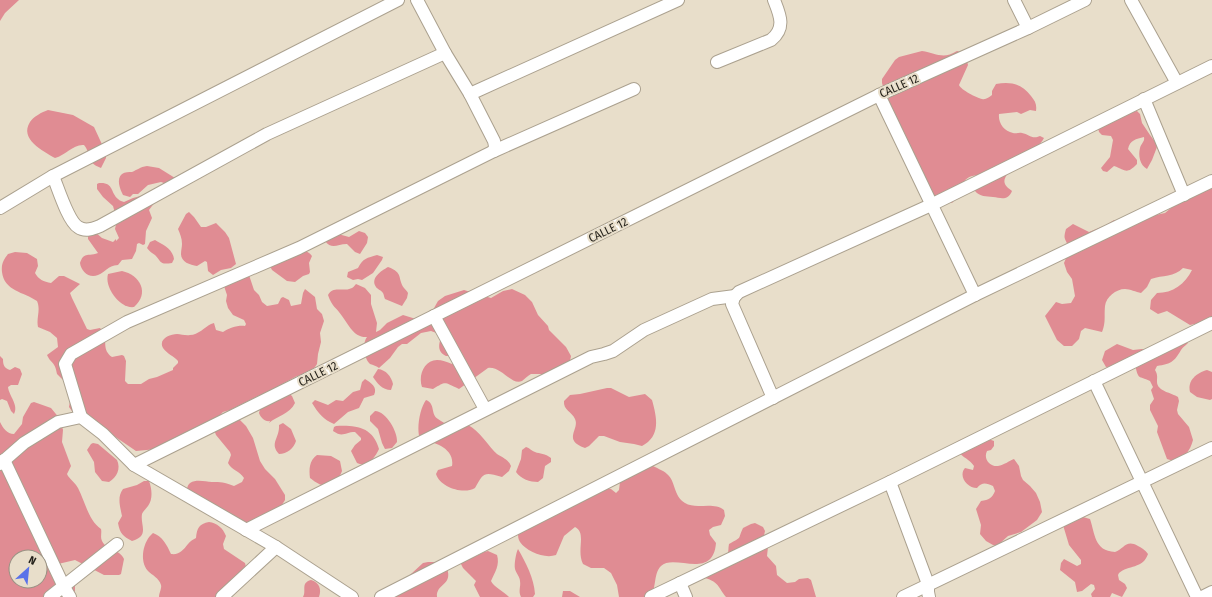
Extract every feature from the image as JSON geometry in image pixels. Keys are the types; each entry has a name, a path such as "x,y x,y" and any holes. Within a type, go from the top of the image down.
{"street":[{"path":"0,208 53,176 398,0"},
{"path":"417,0 445,53 470,94 494,141 494,151"},
{"path":"470,94 678,0"},
{"path":"717,62 775,37 780,30 781,21 774,0"},
{"path":"1014,0 1028,28"},
{"name":"CALLE 12","path":"134,465 879,95 1028,28 1085,0"},
{"path":"1131,0 1178,83"},
{"path":"53,176 71,221 79,228 88,230 107,223 267,134 445,53"},
{"path":"773,398 732,304 735,296 739,292 931,205 1212,66"},
{"path":"352,597 276,547 134,465 103,434 82,417 65,364 71,354 127,322 299,248 494,151 634,89"},
{"path":"879,95 975,295"},
{"path":"1144,99 1184,194"},
{"path":"381,597 975,295 1212,181"},
{"path":"246,530 591,357 613,351 644,330 712,299 735,296"},
{"path":"434,316 486,409"},
{"path":"651,597 890,482 1212,323"},
{"path":"1094,381 1196,597"},
{"path":"67,592 2,462 24,442 58,422 82,417"},
{"path":"903,597 1212,448"},
{"path":"890,482 928,584 929,597"},
{"path":"50,597 67,592 117,544"},
{"path":"222,597 276,547"},
{"path":"680,583 686,597"},
{"path":"1202,597 1212,592"}],"shaded area":[{"path":"0,0 19,0 5,13 0,21"},
{"path":"922,51 940,55 948,55 957,51 963,54 968,65 959,85 977,97 983,99 992,95 992,91 996,84 1011,83 1020,86 1028,92 1035,101 1036,111 1030,110 1021,114 1017,112 999,114 1004,128 1010,132 1021,133 1033,137 1040,136 1044,138 1035,149 1008,173 1005,179 1005,184 1012,191 1006,198 986,196 977,193 975,191 979,175 969,177 964,181 958,197 952,203 950,202 946,205 941,205 932,200 896,134 882,83 882,79 895,60 899,57"},
{"path":"48,110 73,115 94,127 106,153 106,158 101,168 96,166 91,161 84,145 76,146 63,155 55,158 34,144 30,139 27,128 33,118"},
{"path":"1137,111 1140,114 1142,123 1156,143 1157,147 1147,169 1141,163 1139,157 1140,148 1144,137 1134,140 1129,146 1128,149 1137,160 1137,164 1130,170 1126,171 1114,166 1107,172 1103,171 1101,168 1110,157 1113,140 1111,136 1102,135 1098,128 1126,113"},
{"path":"147,166 159,168 175,178 170,185 161,182 148,185 138,194 133,194 130,197 123,195 119,184 120,176 124,173 132,172"},
{"path":"97,184 107,184 116,196 124,202 148,194 155,202 149,210 152,218 146,231 145,244 137,244 136,251 132,259 122,260 118,265 109,268 101,274 92,276 86,274 80,263 83,257 98,253 88,239 88,234 95,232 102,238 113,242 119,238 115,229 117,220 113,206 97,189"},
{"path":"1212,187 1212,317 1190,325 1167,311 1158,314 1150,309 1151,300 1157,293 1163,293 1178,287 1186,280 1192,270 1183,268 1176,273 1151,279 1147,287 1141,293 1129,289 1122,289 1112,294 1107,300 1105,306 1102,332 1085,328 1081,331 1079,339 1072,346 1064,346 1057,340 1045,316 1056,302 1062,304 1071,303 1075,296 1072,279 1067,272 1064,263 1068,250 1065,237 1066,229 1073,224 1089,232 1114,220 1121,223 1135,224 1151,216 1165,213 1183,198"},
{"path":"189,212 201,227 206,227 216,223 225,232 229,238 236,264 231,268 221,270 213,275 208,271 207,262 205,261 197,266 184,261 181,257 182,242 178,229 186,214"},
{"path":"359,231 365,233 368,237 367,243 360,254 355,252 347,244 332,246 325,241 338,234 349,237"},
{"path":"155,240 167,247 172,252 174,259 172,263 165,264 161,262 147,248 150,242"},
{"path":"282,249 298,249 309,253 312,256 309,263 309,274 303,276 295,282 287,281 272,270 269,264 271,259 275,253"},
{"path":"15,252 27,253 37,259 38,266 35,273 44,281 51,283 59,276 64,276 80,284 70,293 72,298 87,329 90,330 100,328 104,332 106,348 109,354 112,357 124,356 126,361 125,381 128,384 141,384 149,379 173,370 178,361 163,348 162,345 163,340 168,336 177,334 193,335 214,323 216,330 223,332 234,327 245,326 246,324 244,320 233,315 228,308 226,301 227,295 224,286 249,275 254,290 259,295 262,302 267,306 278,304 283,297 289,300 291,306 301,304 305,289 315,297 317,309 322,314 324,321 320,333 321,342 317,364 311,373 297,376 264,394 223,412 213,422 157,449 136,451 114,436 74,414 69,407 71,396 65,382 57,374 54,365 47,355 58,347 57,338 50,332 38,327 39,308 37,301 15,290 6,283 4,278 2,272 3,262 8,254"},
{"path":"377,255 383,257 373,273 362,280 353,280 347,277 348,272 358,268 364,260"},
{"path":"388,267 396,271 408,293 402,306 385,299 383,293 375,284 374,281 377,275"},
{"path":"122,271 134,276 141,285 141,296 139,302 134,307 123,305 114,296 108,285 108,274"},
{"path":"356,284 365,288 371,295 371,304 377,323 376,332 387,323 403,315 416,319 429,317 438,301 445,296 464,290 491,298 503,291 512,289 525,295 532,302 538,315 548,326 549,330 566,347 571,356 570,361 545,374 531,374 522,381 518,382 510,379 493,368 488,368 459,389 445,383 433,389 422,387 421,378 423,369 429,363 437,360 452,364 457,363 451,356 446,356 441,353 439,344 441,338 439,334 431,331 421,333 407,344 402,344 398,347 390,358 379,368 370,364 366,359 364,351 365,340 367,337 362,337 352,330 333,305 328,295 334,290 349,289"},
{"path":"1184,340 1188,343 1174,360 1157,366 1155,370 1159,388 1178,397 1178,414 1189,427 1193,440 1190,449 1184,456 1177,460 1172,460 1167,459 1157,432 1158,426 1150,410 1150,405 1154,399 1151,390 1153,387 1150,381 1138,376 1135,365 1106,367 1102,360 1105,351 1117,344 1133,350 1146,350"},
{"path":"0,356 3,359 6,368 10,370 15,367 20,369 22,374 18,385 11,385 8,387 15,404 14,414 11,411 7,401 2,399 0,400"},
{"path":"378,369 386,372 391,378 393,384 391,390 382,387 373,377"},
{"path":"1207,370 1212,372 1212,399 1210,400 1197,397 1190,392 1189,388 1191,381 1196,375"},
{"path":"365,379 374,387 374,395 364,398 359,408 348,412 334,424 322,416 312,403 315,400 328,405 336,400 343,401 353,392 360,390 362,382"},
{"path":"611,388 629,397 645,394 652,400 656,426 655,432 648,442 642,446 599,436 585,448 574,442 573,434 576,423 574,417 566,409 564,401 570,395"},
{"path":"288,393 292,396 295,403 290,410 269,423 270,421 266,421 262,418 259,413 260,409"},
{"path":"426,400 431,404 436,417 441,421 449,425 464,424 472,427 497,454 508,462 511,466 509,471 502,477 491,474 485,475 480,479 475,488 470,490 458,490 442,483 436,474 438,470 452,466 452,460 447,450 437,444 420,439 418,430 419,419"},
{"path":"34,402 51,408 60,419 63,430 62,442 71,466 67,474 78,488 93,521 101,529 101,540 104,544 119,553 124,559 121,574 119,575 104,575 75,560 58,564 58,571 75,586 75,591 71,597 0,597 0,422 7,432 14,434 22,424 23,417 31,403"},
{"path":"375,411 383,414 387,418 396,433 397,442 392,448 385,449 378,429 370,421 370,416"},
{"path":"239,419 246,426 253,438 260,461 265,469 275,479 285,495 285,500 280,508 247,524 187,492 187,487 189,484 195,481 223,482 234,486 242,482 244,478 229,465 228,463 231,455 230,452 216,435 213,427"},
{"path":"283,423 291,429 296,441 290,450 279,454 276,450 275,443 279,425"},
{"path":"334,427 357,427 373,436 379,449 373,459 364,464 357,463 351,451 361,440 361,438 355,432 342,434 336,433 333,431"},
{"path":"971,435 980,436 994,441 994,446 991,450 987,451 986,454 987,460 990,464 998,466 1014,459 1019,466 1023,480 1036,493 1040,502 1042,512 1037,520 1021,532 1008,536 998,545 993,545 986,541 980,534 981,525 976,509 981,501 990,498 993,495 995,491 993,486 983,484 977,488 973,487 967,484 963,478 963,471 965,468 973,470 974,466 962,455 956,444 958,441"},
{"path":"93,443 98,444 117,460 119,467 118,472 109,482 102,481 95,472 94,462 87,450"},
{"path":"526,447 535,452 545,454 551,458 551,462 545,466 543,478 538,482 526,480 520,477 516,472 521,459 522,450"},
{"path":"317,455 331,456 340,461 342,471 341,474 330,484 321,485 310,478 310,465 314,457"},
{"path":"651,465 664,471 670,477 676,493 685,503 694,506 720,507 724,510 725,516 721,525 713,527 709,530 710,535 716,543 713,554 708,561 701,564 675,562 667,563 661,566 657,573 654,589 650,597 619,597 617,585 611,573 604,568 591,568 583,564 580,553 580,533 575,527 564,536 556,555 552,556 536,554 523,546 519,541 518,532 601,487 611,489 616,493 619,490 620,482"},
{"path":"144,481 149,481 151,500 142,514 143,533 138,539 132,541 122,534 119,527 118,523 122,516 120,495 123,489 137,485"},
{"path":"1083,517 1090,519 1096,540 1099,545 1108,551 1115,552 1125,545 1134,544 1145,550 1148,554 1143,562 1119,573 1119,580 1125,584 1127,588 1122,597 1112,593 1110,597 1092,597 1091,594 1095,589 1094,585 1091,584 1082,591 1077,592 1075,582 1060,570 1061,563 1064,559 1077,566 1081,564 1081,560 1069,545 1063,525"},
{"path":"209,522 215,523 225,533 226,536 223,544 224,549 245,563 246,567 219,597 159,597 161,585 145,567 143,551 147,541 153,533 156,534 164,541 171,554 177,554 196,538 198,529 201,525"},
{"path":"755,523 763,527 765,531 763,540 768,547 767,556 776,566 777,575 787,583 808,578 811,580 816,597 726,597 716,583 705,578 709,565 714,560 727,556 729,544 739,538 743,528"},
{"path":"518,549 531,576 535,594 533,597 521,597 520,595 520,580 515,567 515,559"},
{"path":"488,551 497,555 498,559 497,568 491,581 509,597 480,597 474,585 476,581 463,568 459,560 466,554 476,556"},
{"path":"434,562 447,568 448,578 437,592 437,597 386,597 423,563"},
{"path":"311,580 316,582 319,586 319,597 303,597 305,585"},
{"path":"563,591 570,591 580,597 562,597"}]}
